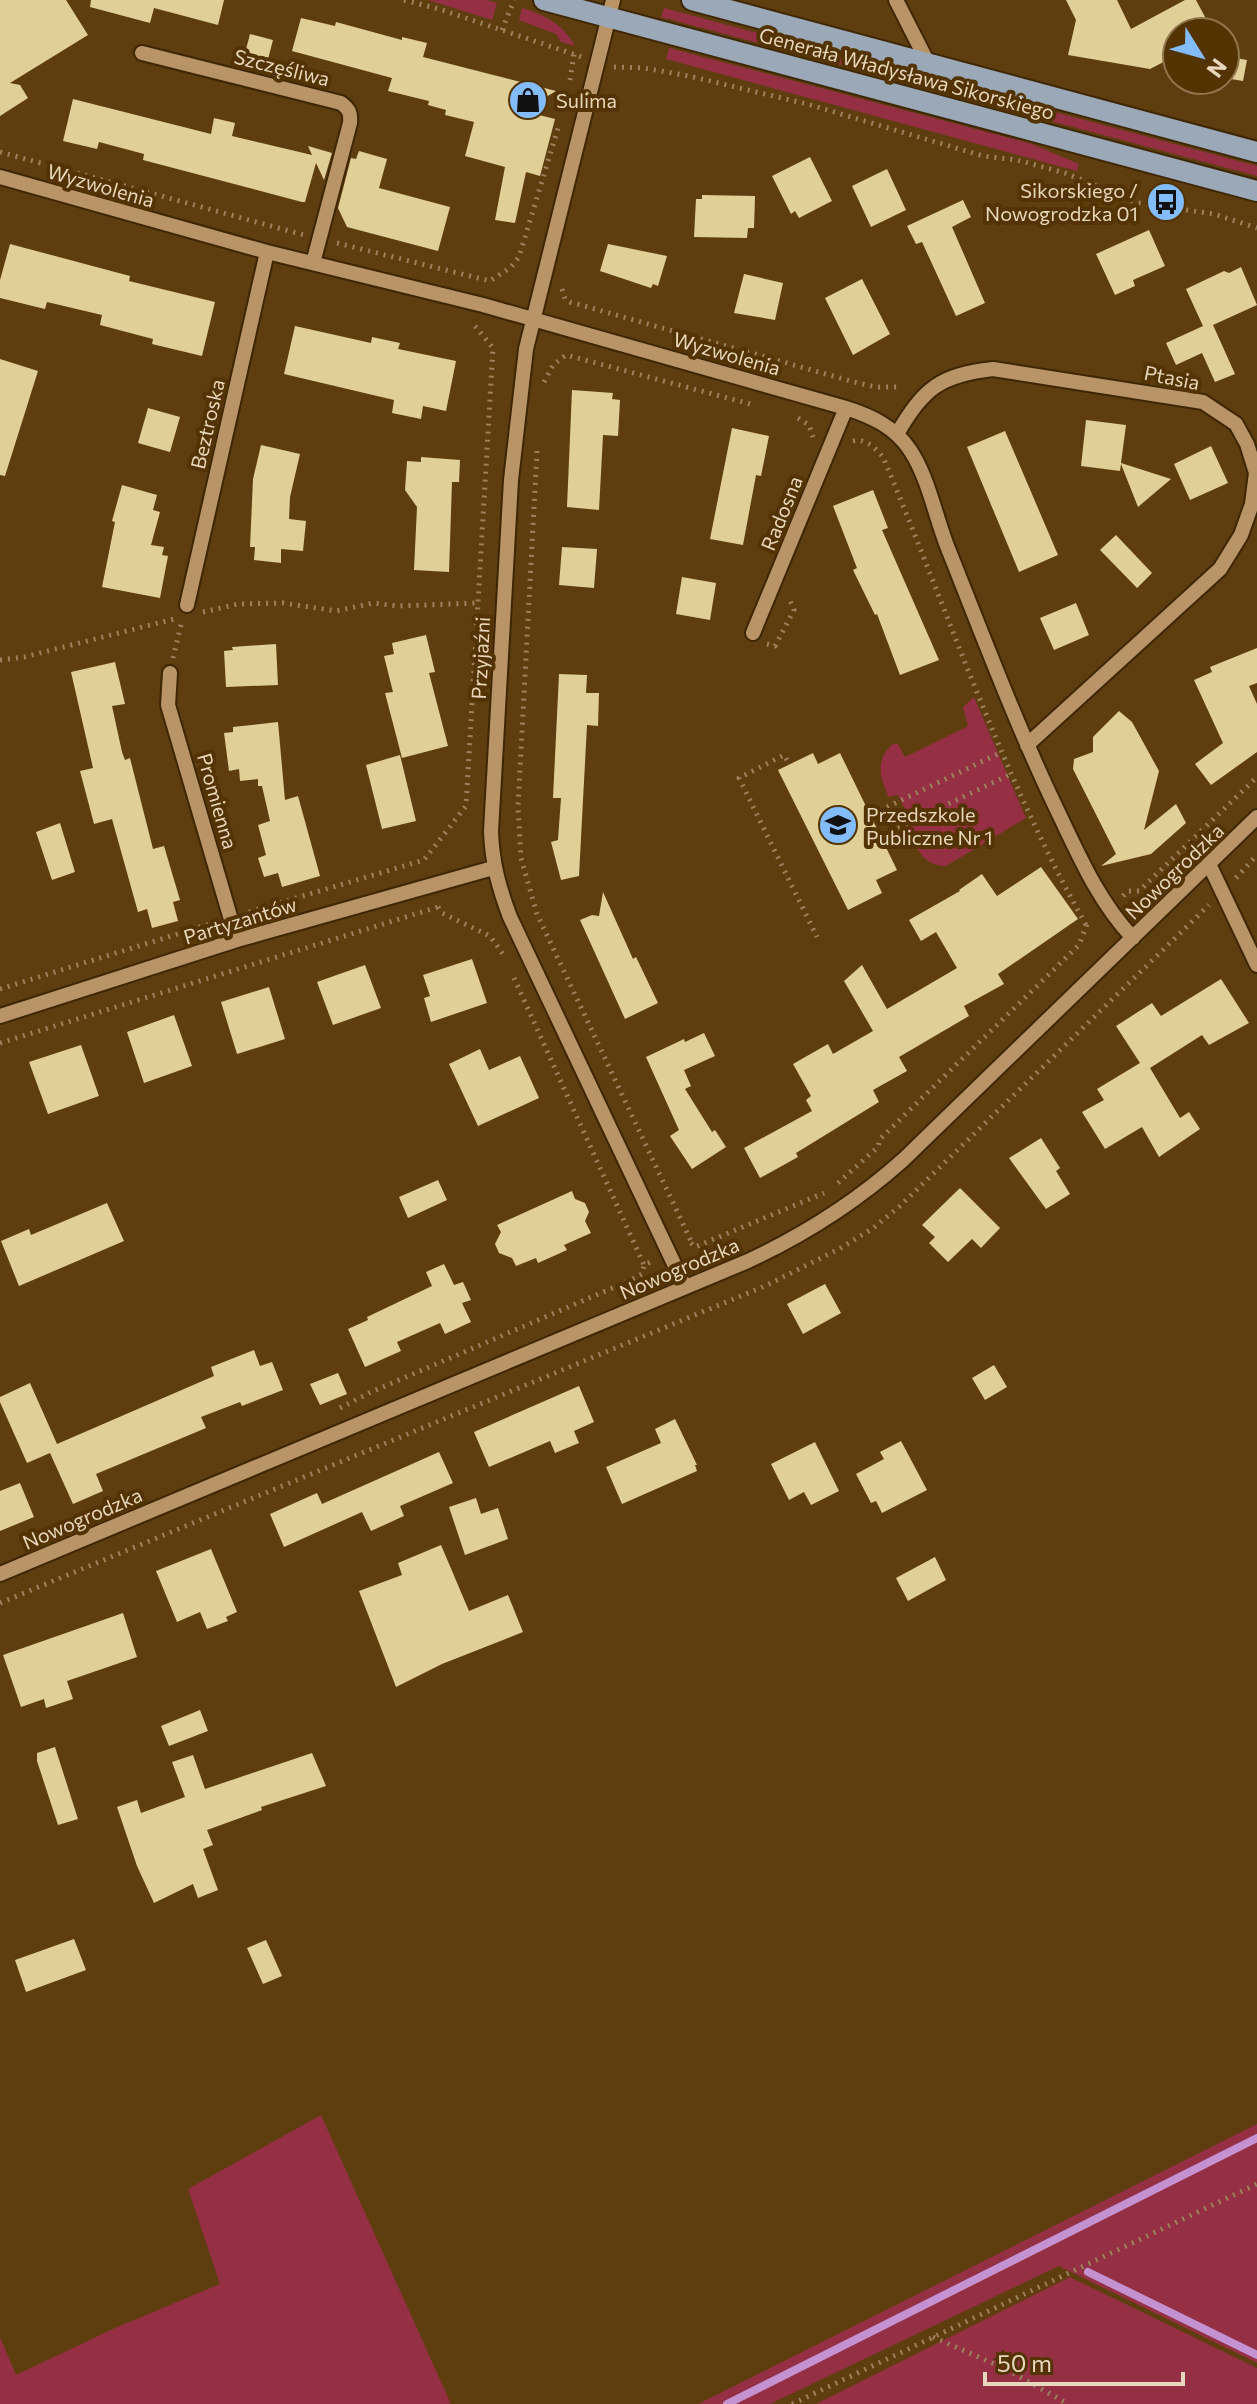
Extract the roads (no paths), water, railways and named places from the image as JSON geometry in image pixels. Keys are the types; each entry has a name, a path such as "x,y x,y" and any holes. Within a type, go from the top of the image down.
{"main road":[{"name":"Generała Władysława Sikorskiego","path":"544,0 610,9 1257,191"},
{"name":"Generała Władysława Sikorskiego","path":"692,0 1257,152"}],"street":[{"path":"896,0 928,63"},
{"name":"Przyjaźni","path":"610,9 532,320 521,382 511,480 491,824 493,868 510,917 685,1287"},
{"name":"Szczęśliwa","path":"142,53 341,103 347,108 350,123 313,263"},
{"name":"Wyzwolenia","path":"0,177 846,408 873,418 897,434 911,451 921,473 1027,745 1108,909 1133,938"},
{"name":"Beztroska","path":"189,611 267,252"},
{"name":"Ptasia","path":"897,434 910,412 928,392 948,377 962,372 993,369 1203,402 1236,424 1247,444 1256,473 1252,504 1241,535 1220,569 1027,745"},
{"name":"Radosna","path":"757,638 846,408"},
{"name":"Promienna","path":"170,673 168,705 237,940"},
{"name":"Nowogrodzka","path":"0,1574 685,1287 790,1242 822,1224 877,1184 1257,817"},
{"path":"1209,864 1257,965"},
{"name":"Partyzantów","path":"0,1016 237,940 493,868"}],"waterway":[{"path":"727,2404 1257,2138"},
{"path":"1088,2272 1257,2355"}],"place":[{"name":"Sulima","path":"528,100"},
{"name":"Sikorskiego / Nowogrodzka 01","path":"1166,202"},
{"name":"Przedszkole Publiczne Nr 1","path":"838,825"}]}
